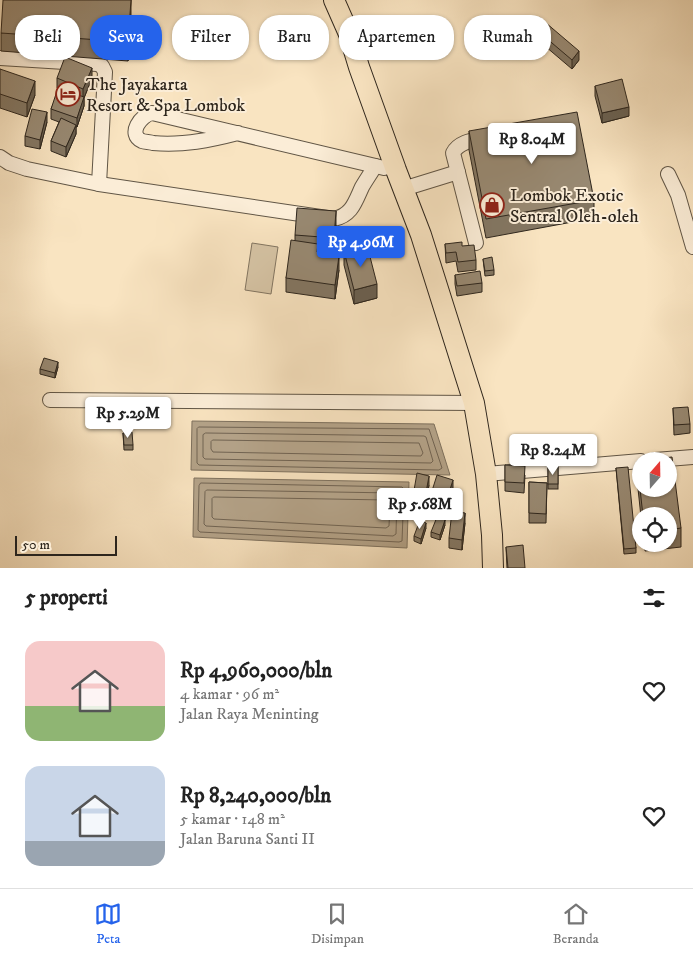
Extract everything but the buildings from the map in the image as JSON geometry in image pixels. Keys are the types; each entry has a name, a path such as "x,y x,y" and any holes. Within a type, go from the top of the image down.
{"highway":[{"path":"334,0 349,34 359,67 421,235 474,403 486,474 493,568"}],"street":[{"path":"0,58 97,64 102,66 105,72 99,184"},
{"path":"238,133 206,141 155,143 142,141 136,133 137,126 142,117 152,113 238,133 375,166 396,170"},
{"path":"476,243 453,153 457,146 466,142 504,133"},
{"path":"0,157 9,163 27,169 99,184 334,219 345,216 350,210 358,199 368,176 375,166"},
{"path":"403,188 458,172"},
{"path":"668,174 678,195 693,247"},
{"path":"50,400 474,403"},
{"path":"678,458 693,457"},
{"path":"486,474 632,462"}],"shaded area":[{"path":"252,243 278,247 271,294 245,290"}],"water":[{"path":"192,421 434,424 450,475 191,470"},
{"path":"194,478 409,482 407,548 193,537"}],"place":[{"name":"The Jayakarta Resort & Spa Lombok","path":"68,94"},
{"name":"Lombok Exotic Sentral Oleh-oleh","path":"492,205"}]}
